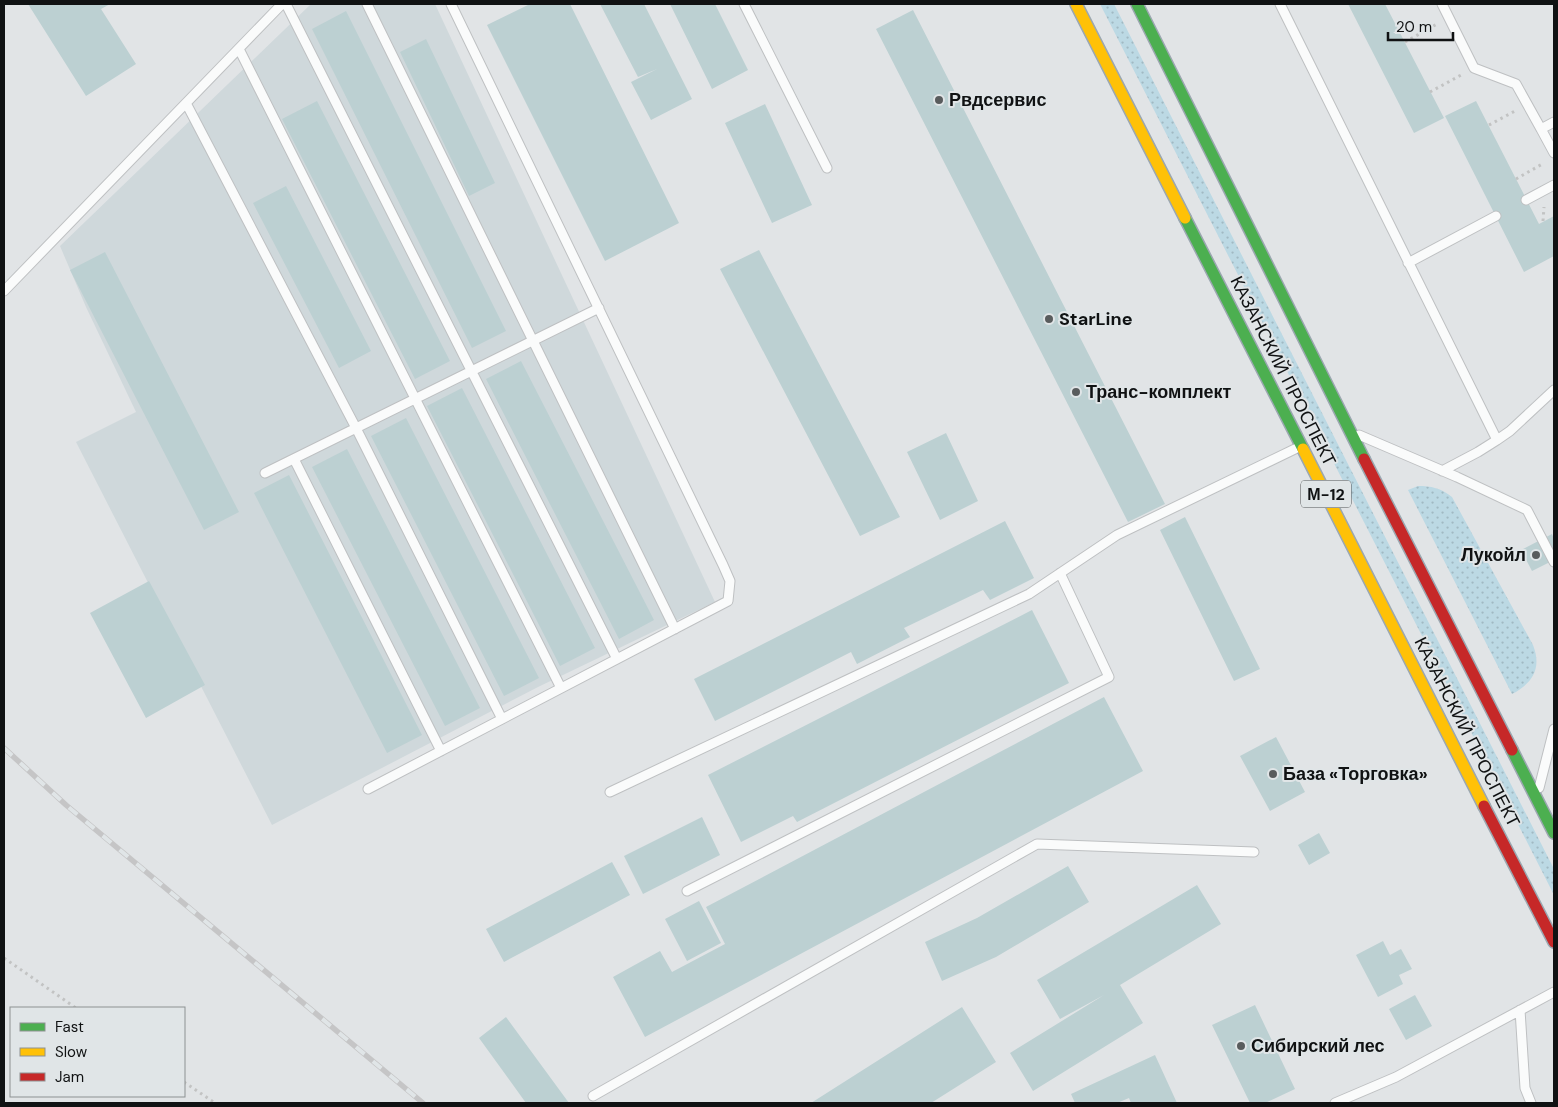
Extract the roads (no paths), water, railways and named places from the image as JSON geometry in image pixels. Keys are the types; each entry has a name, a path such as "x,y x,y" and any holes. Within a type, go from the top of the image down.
{"main road":[{"name":"КАЗАНСКИЙ ПРОСПЕКТ","path":"1076,4 1554,942"},
{"name":"КАЗАНСКИЙ ПРОСПЕКТ","path":"1137,4 1350,431 1554,833"}],"lane":[{"path":"4,291 238,49 284,4 617,659"},
{"path":"367,4 675,629"},
{"path":"368,789 728,601 730,580 452,4"},
{"path":"744,4 827,168"},
{"path":"1280,4 1497,440"},
{"path":"1442,4 1474,68 1516,84 1554,153"},
{"path":"238,49 561,688"},
{"path":"186,103 356,428 502,719"},
{"path":"1541,129 1554,122"},
{"path":"1526,200 1554,184"},
{"path":"1408,263 1496,216"},
{"path":"265,473 599,308"},
{"path":"1442,471 1478,452 1510,431 1554,390"},
{"path":"1350,431 1527,510 1554,562"},
{"path":"610,792 1030,594 1118,534 1302,446"},
{"path":"294,459 441,751"},
{"path":"688,892 1109,678 1060,573"},
{"path":"1536,798 1554,729"},
{"path":"1548,753 1554,763"},
{"path":"593,1096 1037,844 1254,852"},
{"path":"1335,1103 1396,1077 1554,992"},
{"path":"1520,1010 1525,1088 1531,1103"}],"railway":[{"path":"4,748 66,805 423,1103"}],"place":[{"name":"Рвдсервис","path":"939,100"},
{"name":"StarLine","path":"1049,319"},
{"name":"Транс-комплект","path":"1076,392"},
{"name":"Лукойл","path":"1536,555"},
{"name":"База «Торговка»","path":"1273,774"},
{"name":"Сибирский лес","path":"1241,1046"}]}
